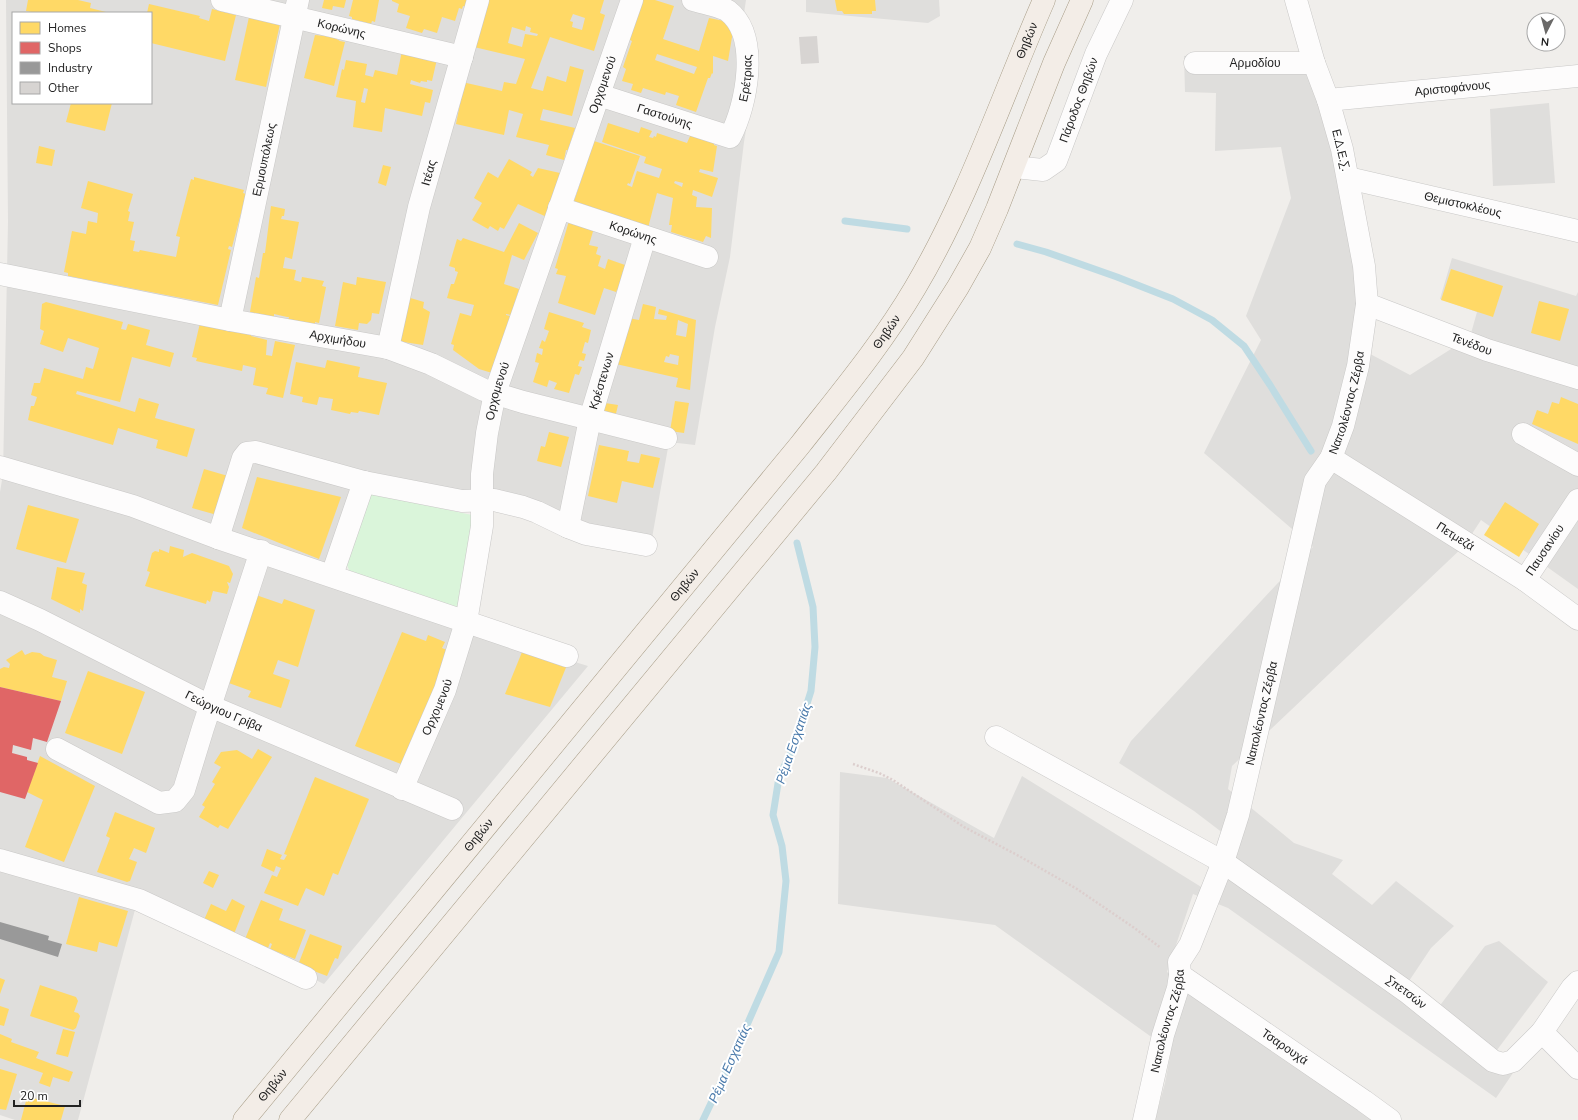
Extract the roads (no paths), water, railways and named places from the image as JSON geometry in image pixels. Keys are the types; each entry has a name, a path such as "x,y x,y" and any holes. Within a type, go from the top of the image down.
{"main road":[{"name":"Θηβών","path":"244,1120 800,445 874,351 915,288 950,223 1044,0"},
{"path":"290,1120 826,472 913,358 958,287 980,248 1014,167 1054,63 1082,0"}],"street":[{"name":"Κορώνης","path":"222,0 296,9 462,57"},
{"name":"Ιτέας","path":"388,348 419,207 478,0"},
{"name":"Ορχομενού","path":"402,789 445,690 466,622 482,526 481,501 484,455 495,393 632,0"},
{"name":"Ερέτριας","path":"693,0 727,10 738,23 747,43 746,88 737,124 730,137"},
{"name":"Πάροδος Θηβών","path":"1014,167 1043,170 1056,162 1096,54 1122,0"},
{"name":"Ε.Δ.Ε.Σ.","path":"1296,0 1314,63 1328,100 1342,149 1364,266 1367,304"},
{"name":"Ερμουπόλεως","path":"230,320 296,9"},
{"name":"Αρμοδίου","path":"1195,63 1314,63"},
{"name":"Αριστοφάνους","path":"1328,100 1578,76"},
{"name":"Γαστούνης","path":"599,96 730,137"},
{"name":"Θεμιστοκλέους","path":"1348,178 1578,231"},
{"name":"Κορώνης","path":"560,208 707,257"},
{"name":"Κρέστενων","path":"568,527 590,419 645,236"},
{"name":"Αρχιμήδου","path":"0,274 230,320 388,348 431,364 484,390 666,438"},
{"name":"Τενέδου","path":"1367,304 1487,350 1578,378"},
{"name":"Ναπολέοντος Ζέρβα","path":"1144,1120 1163,1035 1178,988 1179,969 1223,862 1238,815 1315,481 1331,458 1343,426 1358,366 1367,304"},
{"path":"1523,434 1578,465"},
{"path":"218,538 243,458 246,452 256,452 364,482 462,501 494,500 537,512 586,534 646,545"},
{"name":"Πετμεζά","path":"1331,458 1525,580 1578,619"},
{"path":"0,467 133,506 218,538 332,575 567,656"},
{"path":"332,575 364,482"},
{"name":"Παυσανίου","path":"1525,580 1578,500"},
{"path":"57,749 159,803 175,801 184,790 261,551"},
{"name":"Γεώργιου Γρίβα","path":"0,602 48,624 210,706 452,809"},
{"name":"Σπετσών","path":"996,737 1223,862 1407,992 1493,1061 1503,1064 1513,1061 1542,1032 1572,988 1578,982"},
{"path":"0,860 139,900 306,978"},
{"name":"Τσαρουχά","path":"1179,969 1390,1120"},
{"path":"1542,1032 1578,1068"}],"waterway":[{"path":"845,221 907,229"},
{"path":"1017,244 1046,252 1117,277 1173,299 1212,320 1244,346 1311,451"},
{"name":"Ρέμα Εσχατιάς","path":"703,1120 732,1059 779,952 786,881 782,846 773,815 779,777 793,748 811,691 815,647 813,607 797,543"}]}
